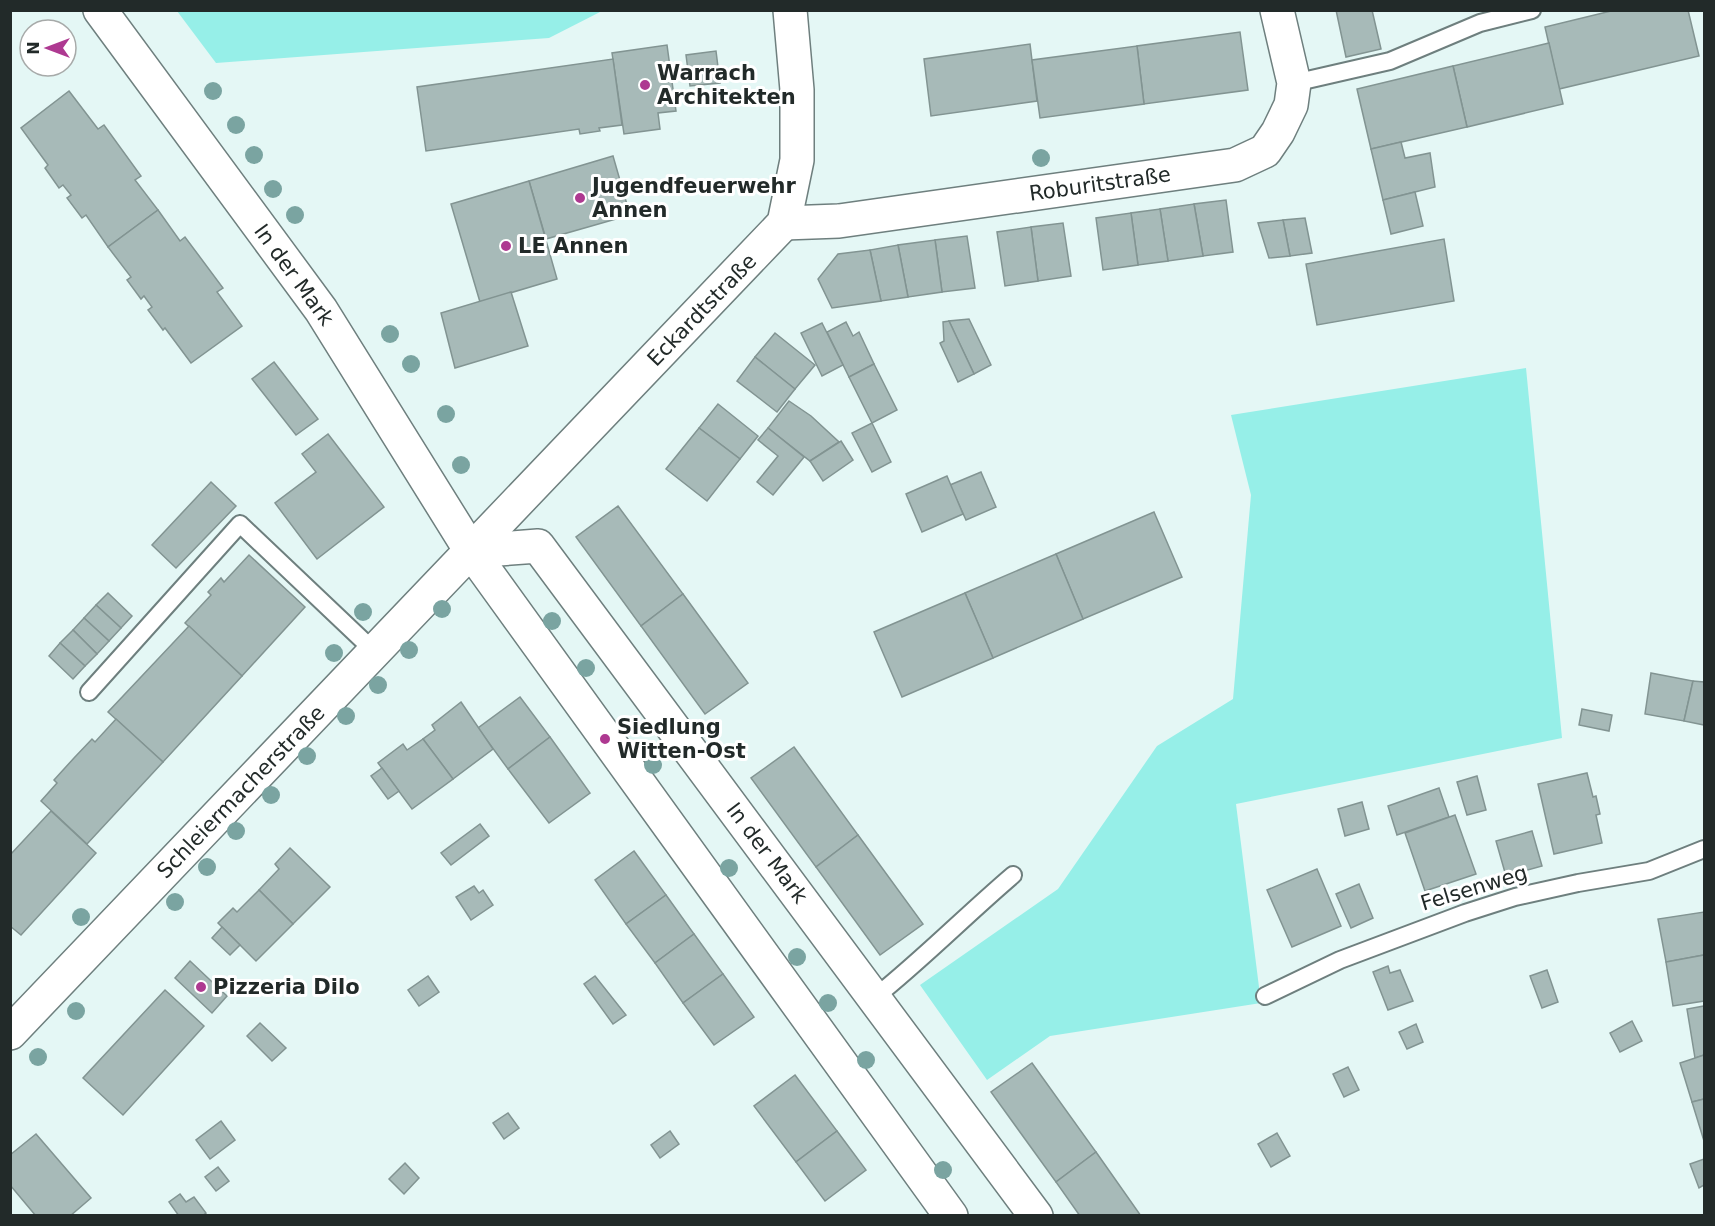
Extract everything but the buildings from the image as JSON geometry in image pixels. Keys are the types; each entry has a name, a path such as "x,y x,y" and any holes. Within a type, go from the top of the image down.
{"street":[{"name":"In der Mark","path":"100,10 321,310 471,551 940,1211"},
{"path":"784,224 797,160 797,90 790,10"},
{"name":"Roburitstraße","path":"784,224 839,221 1236,165 1265,151 1278,132 1291,105 1294,83 1277,10"},
{"name":"Eckardtstraße","path":"471,551 784,224"},
{"name":"In der Mark","path":"471,551 538,546 1036,1215"},
{"name":"Schleiermacherstraße","path":"10,1033 471,551"}],"lane":[{"path":"1294,83 1390,61 1480,23 1532,10"},
{"path":"90,692 240,524 375,652"},
{"name":"Felsenweg","path":"1265,996 1340,960 1465,913 1515,897 1649,871 1704,849"},
{"path":"874,998 914,966 976,906 1013,875"}],"shaded area":[{"path":"177,11 602,11 549,38 216,63"},
{"path":"1526,368 1562,738 1236,804 1261,1003 1050,1036 987,1080 920,985 1058,889 1157,746 1233,699 1251,495 1231,415"}],"place":[{"name":"Warrach Architekten","path":"645,85"},
{"name":"Jugendfeuerwehr Annen","path":"580,198"},
{"name":"LE Annen","path":"506,246"},
{"name":"Siedlung Witten-Ost","path":"605,739"},
{"name":"Pizzeria Dilo","path":"201,987"}]}
